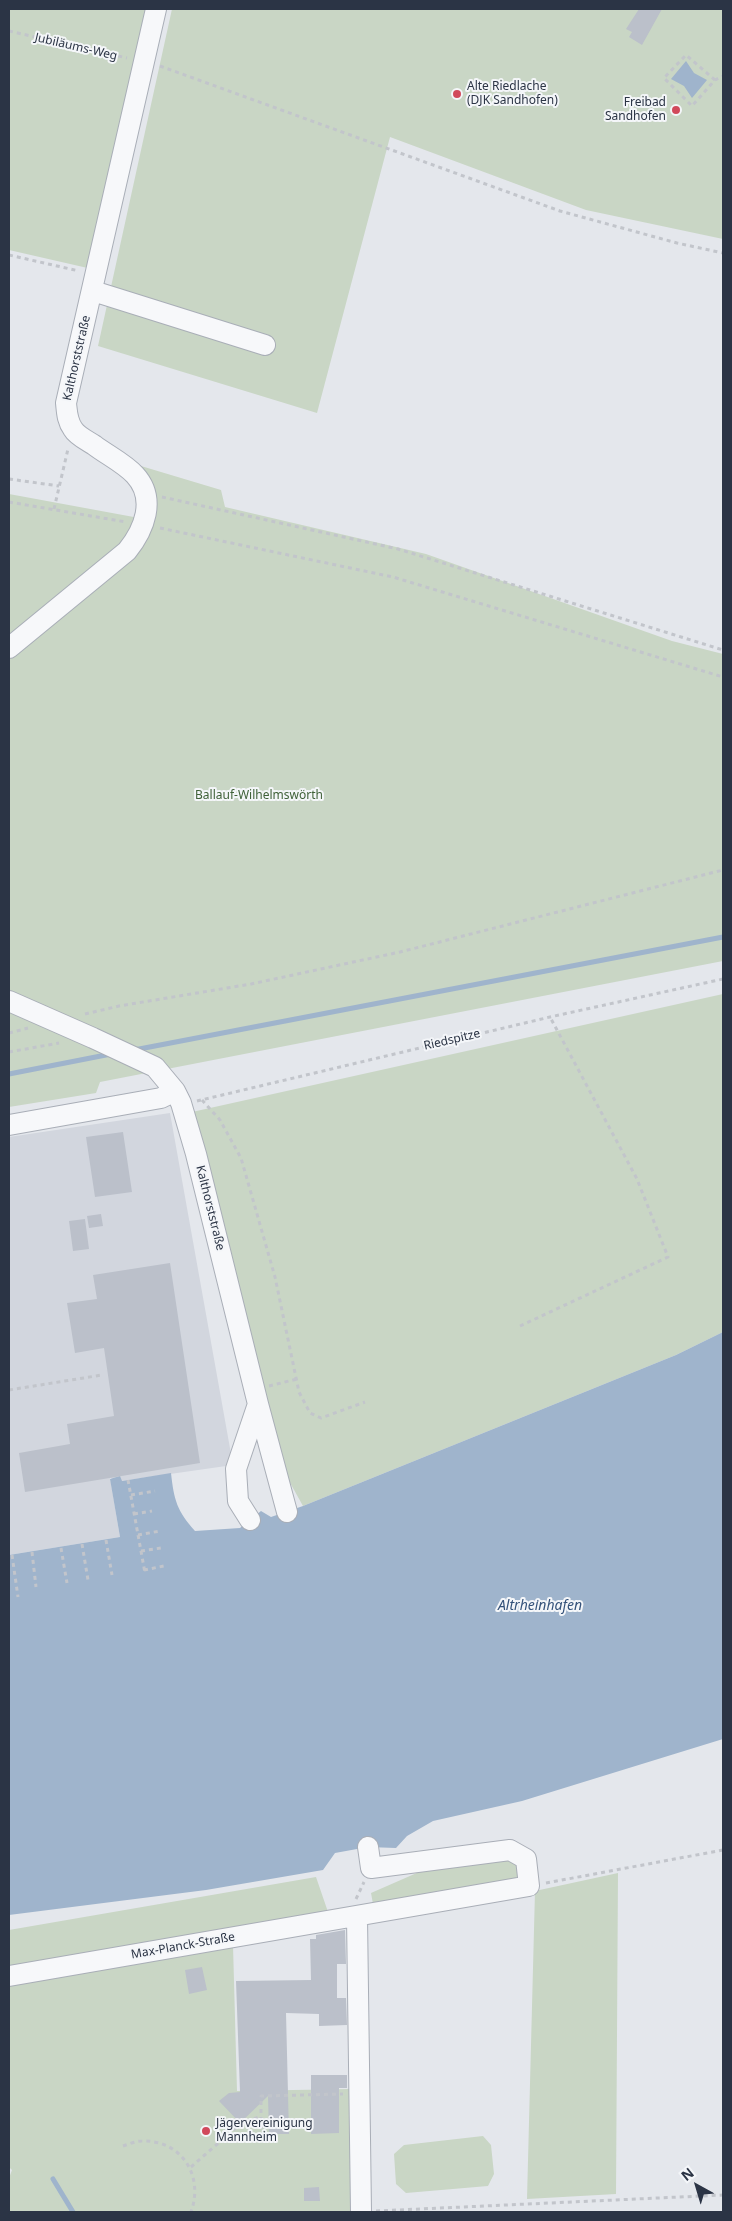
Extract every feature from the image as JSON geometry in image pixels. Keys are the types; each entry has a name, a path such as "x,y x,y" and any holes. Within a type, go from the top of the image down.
{"street":[{"name":"Kalthorststraße","path":"73,430 67,416 66,403 95,283 156,9"},
{"path":"95,283 264,345"},
{"path":"9,648 127,552 144,525 147,512 146,493 134,475 73,430"},
{"name":"Kalthorststraße","path":"9,1001 155,1068 178,1097 196,1154 256,1397 287,1512"},
{"path":"9,1125 162,1098 178,1097"},
{"path":"250,1520 238,1501 236,1468 256,1397"},
{"path":"368,1847 371,1868 510,1850 526,1859 528,1886"},
{"name":"Max-Planck-Straße","path":"9,1976 528,1886"},
{"path":"357,1916 361,2212"}],"path":[{"name":"Jubiläums-Weg","path":"9,31 163,66 560,211 677,243 723,252"},
{"path":"715,80 686,55 664,78 692,106 715,80 723,76"},
{"path":"9,255 95,283"},
{"path":"54,509 73,430"},
{"path":"9,479 59,486"},
{"path":"146,493 398,549 723,650"},
{"path":"9,502 123,521"},
{"path":"161,528 393,577 723,677"},
{"path":"82,1015 119,1006 251,984 400,952 723,870"},
{"name":"Riedspitze","path":"178,1097 202,1100 550,1017 723,979"},
{"path":"520,1326 668,1257 638,1179 550,1017"},
{"path":"9,1052 60,1043"},
{"path":"202,1100 220,1120 241,1158 275,1278 299,1392 310,1413 321,1418 364,1402"},
{"path":"9,1390 102,1375"},
{"path":"256,1397 297,1379"},
{"path":"128,1480 145,1571 164,1566"},
{"path":"131,1495 155,1491"},
{"path":"134,1514 152,1510"},
{"path":"138,1535 160,1531"},
{"path":"106,1540 112,1575"},
{"path":"82,1544 88,1580"},
{"path":"61,1548 67,1583"},
{"path":"141,1551 161,1548"},
{"path":"32,1552 36,1587"},
{"path":"12,1555 18,1597"},
{"path":"528,1886 723,1850"},
{"path":"262,2129 261,2096 350,2094"},
{"path":"191,2167 240,2125 261,2116"},
{"path":"123,2146 141,2141 163,2144 182,2156 191,2167 194,2178 196,2199 191,2212"},
{"path":"361,2212 723,2195"}],"shaded area":[{"path":"170,1113 233,1465 121,1481 110,1478 120,1537 9,1555 9,1137"}],"green space":[{"path":"9,9 151,9 92,269 9,250"},
{"path":"172,9 723,9 723,239 586,210 390,137 317,413 98,346"},
{"name":"Ballauf-Wilhelmswörth","path":"141,466 221,490 225,507 426,554 672,641 723,654 723,961 100,1082 96,1093 9,1107 9,494 150,520 151,489"},
{"path":"723,994 723,1332 676,1355 303,1506 278,1461 192,1112"},
{"path":"507,1859 522,1865 525,1882 373,1904 371,1893 419,1872"},
{"path":"618,1873 616,2194 527,2199 535,1891"},
{"path":"316,1877 328,1912 233,1945 237,2091 350,2089 353,2212 9,2212 9,2178 12,2170 9,2167 9,1930"},
{"path":"483,2136 491,2145 494,2174 488,2186 406,2193 396,2184 394,2154 404,2145"}],"water":[{"path":"686,61 694,73 707,80 692,98 684,86 671,79"},
{"name":"Altrheinhafen","path":"723,1332 723,1739 522,1801 433,1821 407,1836 396,1848 368,1847 335,1853 323,1870 206,1890 9,1915 9,1555 120,1537 110,1479 120,1476 122,1481 171,1473 177,1505 195,1531 240,1528 261,1511 271,1517 303,1506 676,1355"}],"building":[{"path":"639,9 662,9 642,45 629,37 632,32 626,29"},
{"path":"123,1132 132,1192 95,1197 86,1137"},
{"path":"101,1214 103,1226 89,1228 87,1216"},
{"path":"85,1219 89,1249 73,1251 69,1221"},
{"path":"170,1263 200,1463 25,1492 19,1453 70,1444 67,1424 114,1416 104,1348 75,1353 67,1303 97,1299 93,1275"},
{"path":"345,1930 346,1964 337,1964 337,1998 346,1998 347,2025 319,2026 319,2014 286,2013 289,2134 269,2134 268,2096 240,2123 219,2101 229,2093 240,2092 236,1981 311,1980 310,1939 316,1939 316,1935"},
{"path":"202,1967 207,1990 189,1994 185,1970"},
{"path":"311,2075 347,2075 347,2088 339,2088 339,2133 311,2134"},
{"path":"319,2187 320,2201 304,2201 304,2188"}],"waterway":[{"path":"134,1050 723,937"},
{"path":"9,1074 111,1054"},
{"path":"53,2179 73,2212"}],"place":[{"name":"Alte Riedlache (DJK Sandhofen)","path":"457,94"},
{"name":"Freibad Sandhofen","path":"676,110"},
{"name":"Jägervereinigung Mannheim","path":"206,2131"}]}
